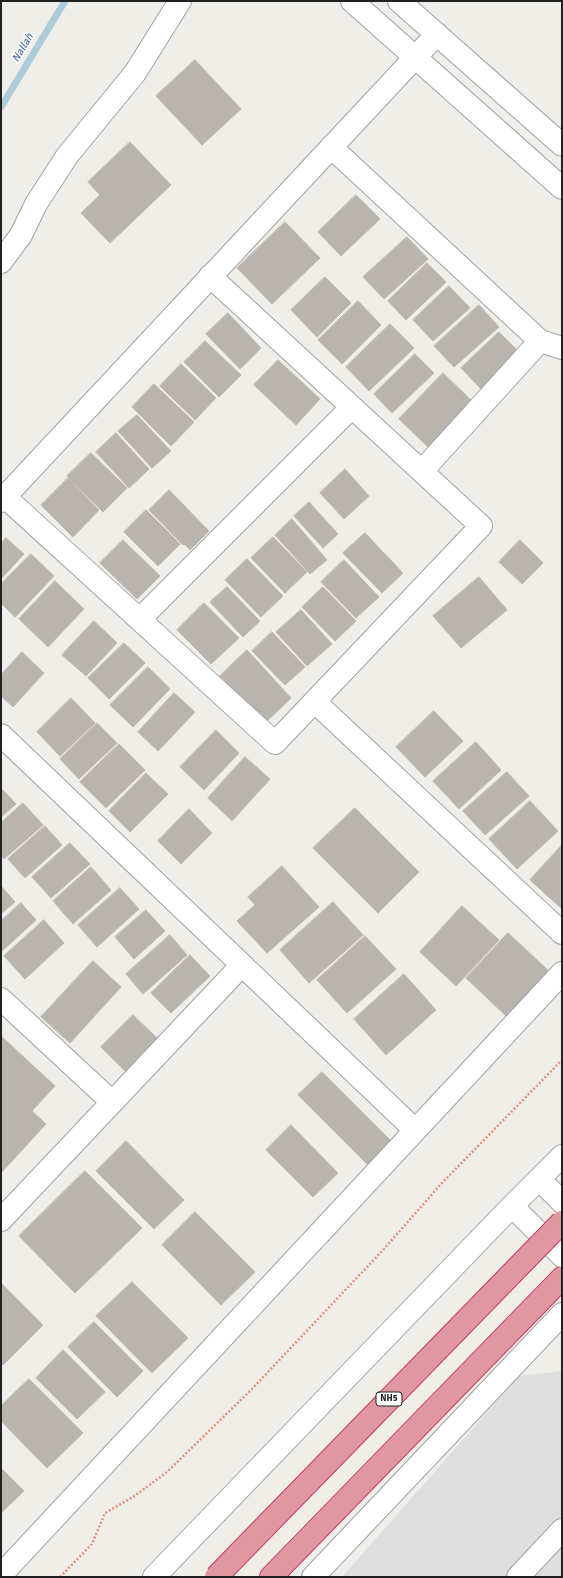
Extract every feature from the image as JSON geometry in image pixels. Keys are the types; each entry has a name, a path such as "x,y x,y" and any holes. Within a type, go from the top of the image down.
{"highway":[{"name":"NH5","path":"216,1577 562,1222"},
{"path":"271,1577 562,1278"}],"street":[{"path":"1,262 21,235 36,204 67,156 135,73 180,1"},
{"path":"352,1 562,188"},
{"path":"400,1 562,145"},
{"path":"210,276 481,526 275,744 140,620 3,499 210,276 437,34"},
{"path":"331,147 540,341 562,348"},
{"path":"422,471 540,341"},
{"path":"140,620 352,407"},
{"path":"315,702 562,933"},
{"path":"1,735 415,1130"},
{"path":"1,1220 242,965"},
{"path":"1,1574 562,973"},
{"path":"1,999 112,1102"},
{"path":"154,1577 562,1156"},
{"path":"539,1179 562,1202"},
{"path":"512,1206 562,1256"},
{"path":"313,1577 562,1314"},
{"path":"539,1339 562,1334"},
{"path":"518,1577 562,1530"}],"path":[{"path":"60,1577 92,1544 105,1513 134,1497 167,1472 251,1390 384,1249 442,1184 562,1060"}],"shaded area":[{"path":"562,1371 562,1577 342,1577 519,1376"}],"building":[{"path":"195,60 241,109 202,145 156,96"},
{"path":"130,142 171,185 110,243 81,213 100,195 88,182"},
{"path":"356,195 380,219 341,256 318,232"},
{"path":"285,222 320,258 272,304 237,268"},
{"path":"407,237 428,259 384,299 363,277"},
{"path":"427,263 446,282 406,320 388,301"},
{"path":"325,277 351,303 317,337 291,310"},
{"path":"449,286 470,308 433,341 413,320"},
{"path":"358,301 381,325 342,364 318,340"},
{"path":"479,305 499,327 454,367 434,346"},
{"path":"228,313 261,348 240,369 206,334"},
{"path":"390,324 414,348 369,391 346,367"},
{"path":"499,332 521,354 483,391 461,368"},
{"path":"205,341 241,375 219,397 184,362"},
{"path":"415,354 434,373 392,413 374,394"},
{"path":"278,360 320,399 296,425 254,385"},
{"path":"181,364 216,398 195,420 160,386"},
{"path":"443,373 474,403 430,449 399,419"},
{"path":"154,384 194,422 171,446 132,407"},
{"path":"137,415 171,451 152,468 118,431"},
{"path":"116,433 149,469 129,488 96,452"},
{"path":"91,453 127,488 103,512 67,476"},
{"path":"345,469 369,496 344,519 320,493"},
{"path":"68,478 99,510 73,537 41,505"},
{"path":"169,490 209,531 190,550 184,544 183,545 149,510"},
{"path":"309,502 338,534 323,548 294,516"},
{"path":"146,510 180,544 158,566 124,532"},
{"path":"292,519 327,560 310,574 275,535"},
{"path":"365,533 403,573 382,593 343,553"},
{"path":"273,537 307,572 285,593 251,558"},
{"path":"6,538 24,554 1,579 1,544"},
{"path":"123,540 160,576 137,599 100,563"},
{"path":"520,540 543,563 522,584 499,562"},
{"path":"31,554 54,576 15,617 1,603 1,584"},
{"path":"247,559 283,596 261,617 225,580"},
{"path":"344,560 379,597 356,618 321,582"},
{"path":"479,577 507,610 461,648 433,616"},
{"path":"55,581 84,609 48,647 19,619"},
{"path":"227,587 260,621 243,637 210,602"},
{"path":"323,587 356,621 335,641 302,607"},
{"path":"204,603 239,638 211,664 177,630"},
{"path":"301,610 332,644 307,666 276,632"},
{"path":"94,621 117,643 86,676 62,655"},
{"path":"272,632 305,667 285,685 252,651"},
{"path":"124,643 145,663 109,699 88,678"},
{"path":"247,650 291,698 265,723 220,676"},
{"path":"22,652 44,673 13,707 1,696 1,675"},
{"path":"148,667 170,689 133,727 110,705"},
{"path":"174,693 195,712 158,751 138,732"},
{"path":"71,698 95,723 60,756 37,732"},
{"path":"434,711 463,741 425,777 396,747"},
{"path":"97,723 117,743 79,779 60,759"},
{"path":"216,730 239,753 204,790 180,767"},
{"path":"476,742 501,770 459,809 433,781"},
{"path":"119,744 145,770 106,808 80,782"},
{"path":"245,757 270,779 232,821 208,798"},
{"path":"507,772 529,796 485,835 463,811"},
{"path":"146,773 168,794 130,832 109,811"},
{"path":"1,788 16,804 1,817"},
{"path":"530,801 558,831 517,869 489,839"},
{"path":"23,803 43,825 4,859 1,855 1,823"},
{"path":"355,808 419,872 378,913 313,848"},
{"path":"189,809 212,833 181,864 158,841"},
{"path":"45,826 62,845 25,878 8,859"},
{"path":"70,843 90,864 51,898 32,877"},
{"path":"562,845 562,909 530,880"},
{"path":"282,866 319,907 267,953 237,921 255,905 248,897"},
{"path":"91,867 111,890 73,924 53,901"},
{"path":"1,886 15,902 1,914"},
{"path":"120,888 139,909 97,947 78,925"},
{"path":"333,902 363,935 309,983 280,950"},
{"path":"21,903 36,920 1,952 1,921"},
{"path":"462,906 499,940 456,986 420,952"},
{"path":"146,910 165,931 134,959 115,937"},
{"path":"44,920 64,943 25,979 4,956"},
{"path":"508,933 549,971 506,1016 466,978"},
{"path":"170,935 187,955 143,994 126,974"},
{"path":"365,936 396,969 347,1013 317,980"},
{"path":"190,955 210,976 171,1013 151,993"},
{"path":"93,961 121,987 70,1043 41,1017"},
{"path":"404,974 436,1010 386,1055 354,1019"},
{"path":"133,1015 158,1039 126,1072 101,1047"},
{"path":"1,1036 55,1086 32,1111 46,1124 1,1173"},
{"path":"322,1072 393,1143 369,1166 298,1095"},
{"path":"291,1125 338,1173 313,1197 266,1150"},
{"path":"126,1141 184,1200 154,1229 96,1171"},
{"path":"85,1171 142,1228 75,1293 19,1236"},
{"path":"195,1212 255,1272 221,1305 162,1245"},
{"path":"132,1282 188,1338 152,1373 96,1316"},
{"path":"1,1283 43,1325 3,1365 1,1363"},
{"path":"94,1322 143,1371 117,1397 68,1347"},
{"path":"63,1350 105,1392 77,1419 36,1378"},
{"path":"29,1379 83,1433 47,1468 1,1421 1,1406"},
{"path":"1,1468 24,1491 1,1513"}],"waterway":[{"name":"Nallah","path":"1,107 65,1"}]}
